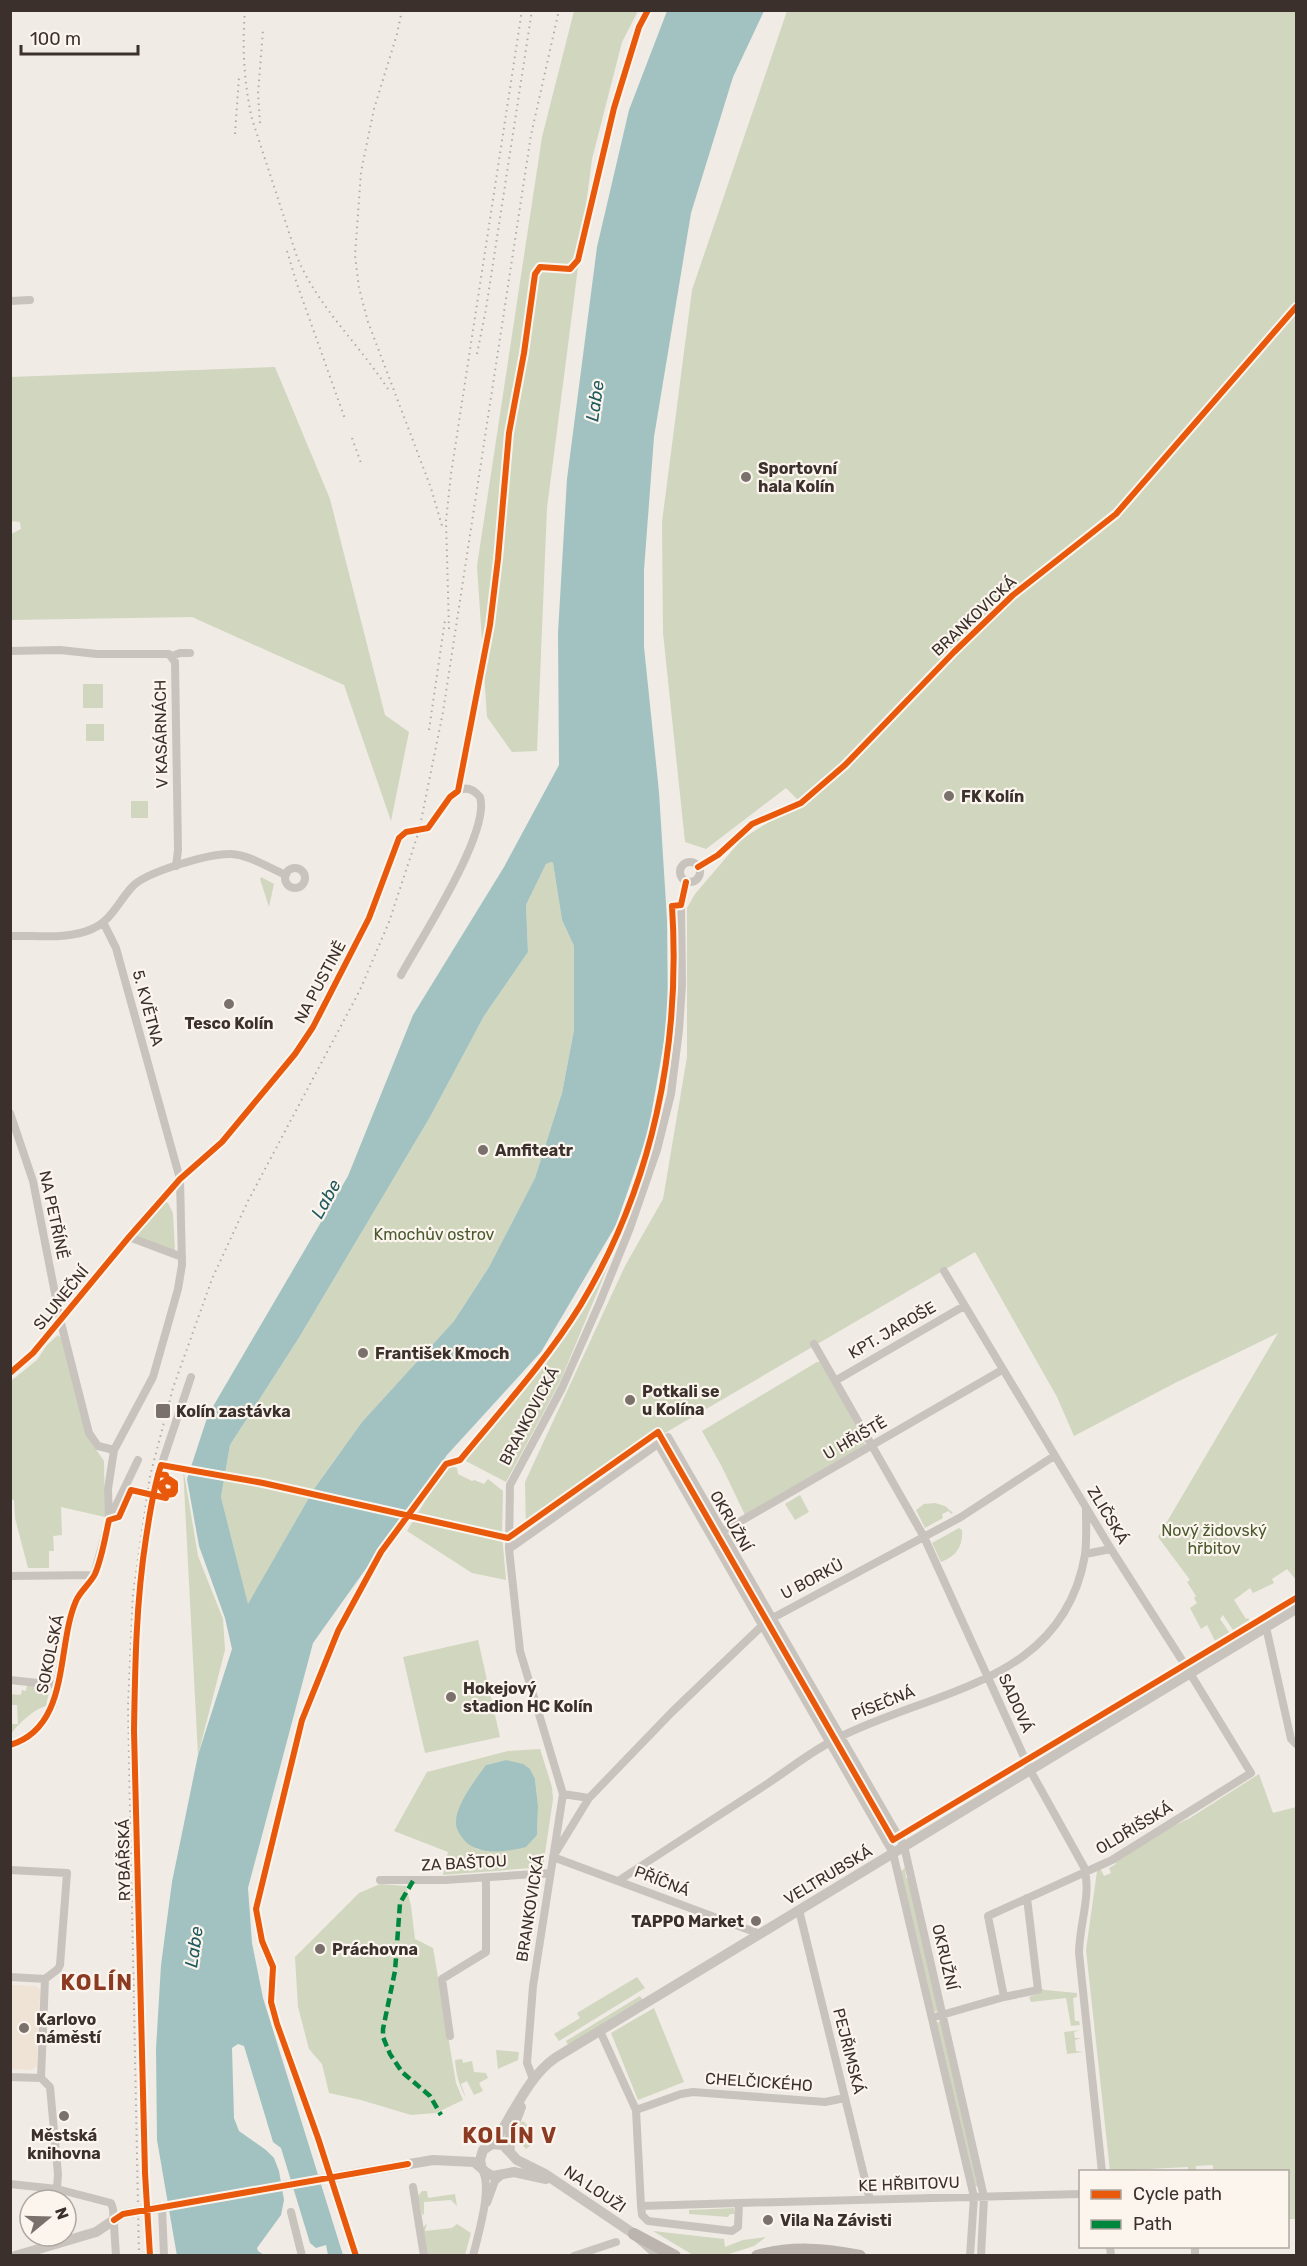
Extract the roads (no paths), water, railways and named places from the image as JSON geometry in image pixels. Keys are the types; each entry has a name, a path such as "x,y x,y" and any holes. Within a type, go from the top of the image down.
{"main road":[{"path":"634,2234 653,2256"},
{"path":"634,2234 675,2256"},
{"path":"757,2256 781,2250 807,2248 860,2256"}],"street":[{"path":"10,301 30,300"},
{"name":"BRANKOVICKÁ","path":"698,867 718,855 752,824 801,803 819,788 845,765 954,652 1013,595 1116,514 1296,307"},
{"name":"V KASÁRNÁCH","path":"10,651 60,650 105,654 169,654 172,656 175,673 178,850 176,866"},
{"path":"172,656 190,653"},
{"name":"NA PUSTINĚ","path":"180,1179 222,1142 295,1054 313,1027 369,918 401,835 428,828 453,794 463,789 471,790 480,797 482,806 470,849 401,975"},
{"path":"10,934 74,935 90,930 113,914 126,894 140,880 158,871 231,854 243,856 286,875"},
{"name":"BRANKOVICKÁ","path":"690,862 698,867 700,873 697,879 686,882 680,876 681,866 690,862"},
{"name":"BRANKOVICKÁ","path":"532,2079 527,2063 528,2031 563,1794 520,1651 509,1549 510,1485 562,1388 596,1311 630,1228 657,1150 670,1094 680,1030 681,905 686,882"},
{"name":"5. KVĚTNA","path":"103,922 116,948 180,1179 182,1257 178,1289 153,1377 114,1450 108,1489 109,1520"},
{"name":"NA PETŘÍNĚ","path":"10,1113 33,1181 60,1319 89,1432 98,1446 114,1450"},
{"name":"SLUNEČNÍ","path":"10,1373 33,1353 180,1179"},
{"path":"129,1237 182,1257"},
{"name":"ZLIČSKÁ","path":"944,1271 1054,1456 1251,1773"},
{"name":"KPT. JAROŠE","path":"835,1381 964,1306"},
{"name":"SADOVÁ","path":"814,1344 924,1537 1030,1770 1076,1849 1086,1873 1086,1894 1079,1930 1079,1953 1102,2170"},
{"name":"U HŘIŠTĚ","path":"722,1532 1002,1370"},
{"name":"RYBÁŘSKÁ","path":"150,2256 145,2173 134,1731 135,1669 142,1567 155,1484 191,1377"},
{"name":"OKRUŽNÍ","path":"970,2256 974,2197 893,1853 658,1444 668,1437 904,1846 984,2197 981,2256"},
{"path":"509,1549 658,1444"},
{"name":"U BORKŮ","path":"553,1857 589,1798 672,1712 771,1618 961,1517 1054,1456"},
{"name":"SOKOLSKÁ","path":"10,1744 20,1742 50,1713 76,1600 94,1575 109,1520 138,1460"},
{"name":"PÍSEČNÁ","path":"618,1881 840,1736 987,1677 1019,1660 1048,1635 1070,1602 1085,1554 1086,1508"},
{"path":"1085,1554 1111,1549"},
{"path":"10,1576 94,1575"},
{"name":"VELTRUBSKÁ","path":"532,2079 546,2064 1296,1609"},
{"path":"1266,1627 1291,1739 1296,1744"},
{"path":"10,1680 57,1685"},
{"name":"OLDŘIŠSKÁ","path":"1004,1997 988,1916 1112,1860 1251,1773"},
{"path":"563,1794 589,1798"},
{"name":"PŘÍČNÁ","path":"553,1857 760,1934"},
{"path":"10,1870 67,1873 58,1969 45,1979 10,1977"},
{"name":"ZA BAŠTOU","path":"380,1880 445,1880 550,1873"},
{"path":"450,2036 442,1979 486,1952 486,1877"},
{"path":"932,2018 1004,1997 1038,1990 1027,1898"},
{"name":"PEJŘIMSKÁ","path":"799,1910 870,2200"},
{"path":"273,1967 271,2002 277,2024 318,2138 356,2256"},
{"path":"41,2078 45,1979"},
{"path":"600,2031 636,2110 642,2215 648,2221 732,2231 738,2227 739,2203"},
{"path":"10,2077 41,2078 50,2087 58,2174 57,2188"},
{"path":"482,2221 486,2182 480,2157 499,2136 532,2079"},
{"path":"473,2256 494,2184 511,2166 509,2139 532,2079"},
{"name":"CHELČICKÉHO","path":"636,2110 693,2092 825,2102 845,2098"},
{"path":"15,2256 37,2252 96,2232 118,2217 163,2212 345,2175 476,2152 488,2146 500,2144 510,2153"},
{"name":"NA LOUŽI","path":"510,2153 517,2160 542,2172 634,2234 659,2256"},
{"path":"432,2160 470,2161 477,2163 491,2175 514,2172 558,2183"},
{"path":"10,2184 48,2188"},
{"path":"413,2187 424,2256"},
{"path":"78,2194 111,2203 118,2217 116,2256"},
{"name":"KE HŘBITOVU","path":"641,2206 1079,2194"},
{"path":"163,2212 164,2256"},
{"path":"291,2212 302,2256"},
{"path":"574,2256 616,2242"}],"water":[{"name":"Labe","path":"667,11 764,11 733,77 691,213 654,437 644,570 644,647 659,792 667,920 668,1019 648,1133 616,1225 541,1352 447,1455 313,1643 248,1888 252,1943 263,1998 343,2255 328,2255 326,2245 316,2248 310,2243 281,2148 273,2142 244,2046 238,2044 232,2048 234,2118 239,2131 274,2158 279,2171 284,2200 281,2215 257,2248 264,2255 177,2256 157,2140 156,2049 161,1965 172,1882 198,1755 232,1649 225,1618 199,1546 187,1479 208,1415 348,1176 413,1015 504,867 559,765 558,633 567,479 597,247 629,110","holes":["553,863 562,920 574,946 574,1030 562,1093 535,1178 489,1267 454,1321 362,1422 314,1489 248,1604 221,1497 230,1445 300,1336 430,1117 484,1016 528,952 526,905 546,864"]},
{"path":"506,1760 523,1764 530,1769 535,1779 538,1806 537,1835 526,1847 500,1851 482,1850 467,1843 461,1836 456,1823 457,1816 467,1793 486,1765"}],"railway":[{"path":"245,10 244,65 252,119 297,257 327,309 388,389"},
{"path":"402,10 374,109 361,172 355,256 359,288 368,322 431,488 442,526"},
{"path":"449,629 446,521 451,474 522,10"},
{"path":"477,354 532,10"},
{"path":"139,2256 128,1707 133,1594 150,1476 173,1388 212,1279 248,1201 360,990 389,922 419,831 443,712 531,135 559,10"},
{"path":"260,123 258,94 263,30"},
{"path":"235,134 239,77"},
{"path":"287,251 345,419"},
{"path":"352,438 362,466"},
{"path":"429,730 445,620"}],"place":[{"name":"Sportovní hala Kolín","path":"746,477"},
{"name":"FK Kolín","path":"949,796"},
{"name":"Tesco Kolín","path":"229,1004"},
{"name":"Amfiteatr","path":"483,1150"},
{"name":"František Kmoch","path":"363,1353"},
{"name":"Potkali se u Kolína","path":"630,1400"},
{"name":"Kolín zastávka","path":"163,1411"},
{"name":"Hokejový stadion HC Kolín","path":"451,1697"},
{"name":"TAPPO Market","path":"756,1921"},
{"name":"Práchovna","path":"320,1949"},
{"name":"Karlovo náměstí","path":"24,2028"},
{"name":"Městská knihovna","path":"64,2116"},
{"name":"Vila Na Závisti","path":"768,2220"}],"district":[{"name":"KOLÍN","path":"97,1982"},
{"name":"KOLÍN V","path":"510,2135"}],"park label":[{"name":"Kmochův ostrov","path":"434,1234"},
{"name":"Nový židovský hřbitov","path":"1214,1539"}]}
